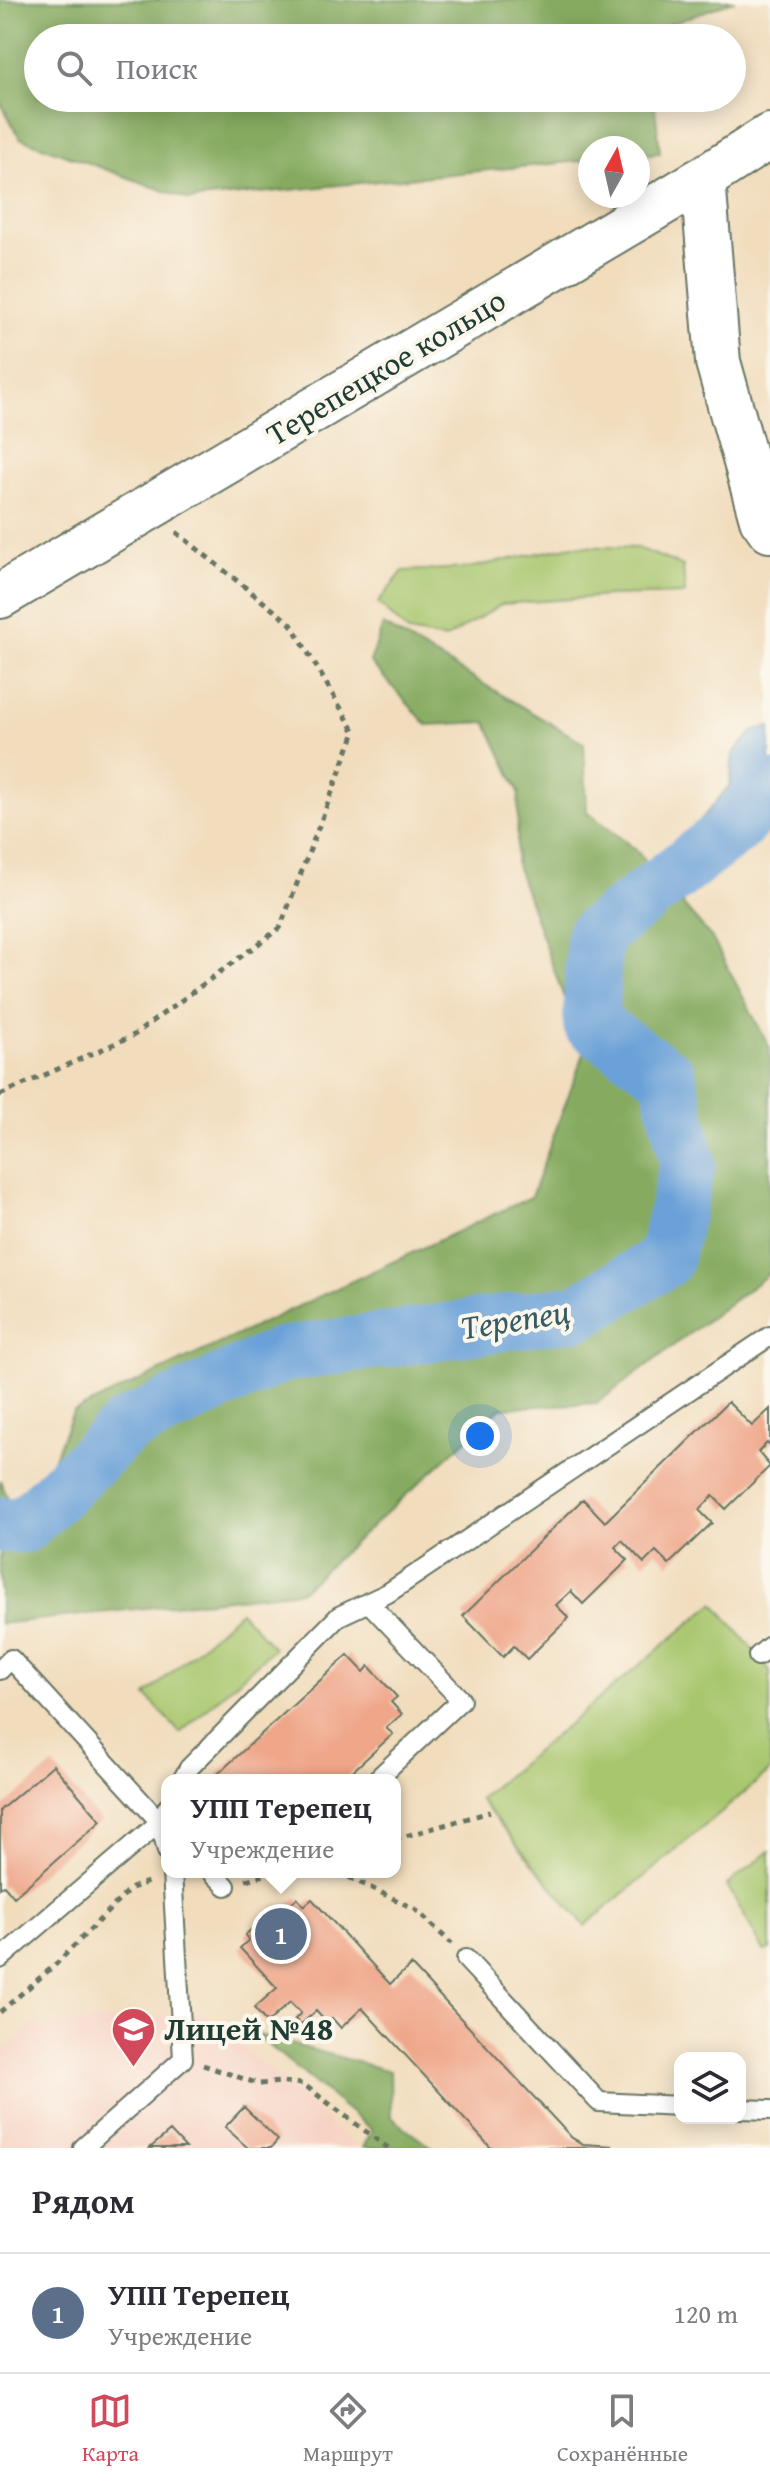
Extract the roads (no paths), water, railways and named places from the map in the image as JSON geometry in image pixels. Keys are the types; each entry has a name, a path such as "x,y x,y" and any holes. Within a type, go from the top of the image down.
{"street":[{"name":"Терепецкое кольцо","path":"0,596 703,179 770,136"},
{"path":"703,179 718,362 762,519 770,530"}],"lane":[{"path":"186,1774 339,1616 388,1593 770,1336"},
{"path":"368,1602 461,1700 382,1774"},
{"path":"0,1670 11,1659 161,1816"},
{"path":"0,1959 161,1823"},
{"path":"83,2148 183,2059 172,1878"},
{"path":"218,1878 226,1886"},
{"path":"466,1959 599,2102 674,2106"},
{"path":"746,2109 770,2110"}],"water":[{"path":"770,727 770,818 664,882 678,847 730,785 733,753 755,730"}],"waterway":[{"name":"Терепец","path":"0,1525 24,1525 126,1427 281,1355 579,1312 665,1260 688,1163 668,1076 591,1024 594,936 736,827 770,788"}],"place":[{"name":"УПП Терепец","path":"281,1934"},
{"name":"Лицей №48","path":"133,2068"}]}
